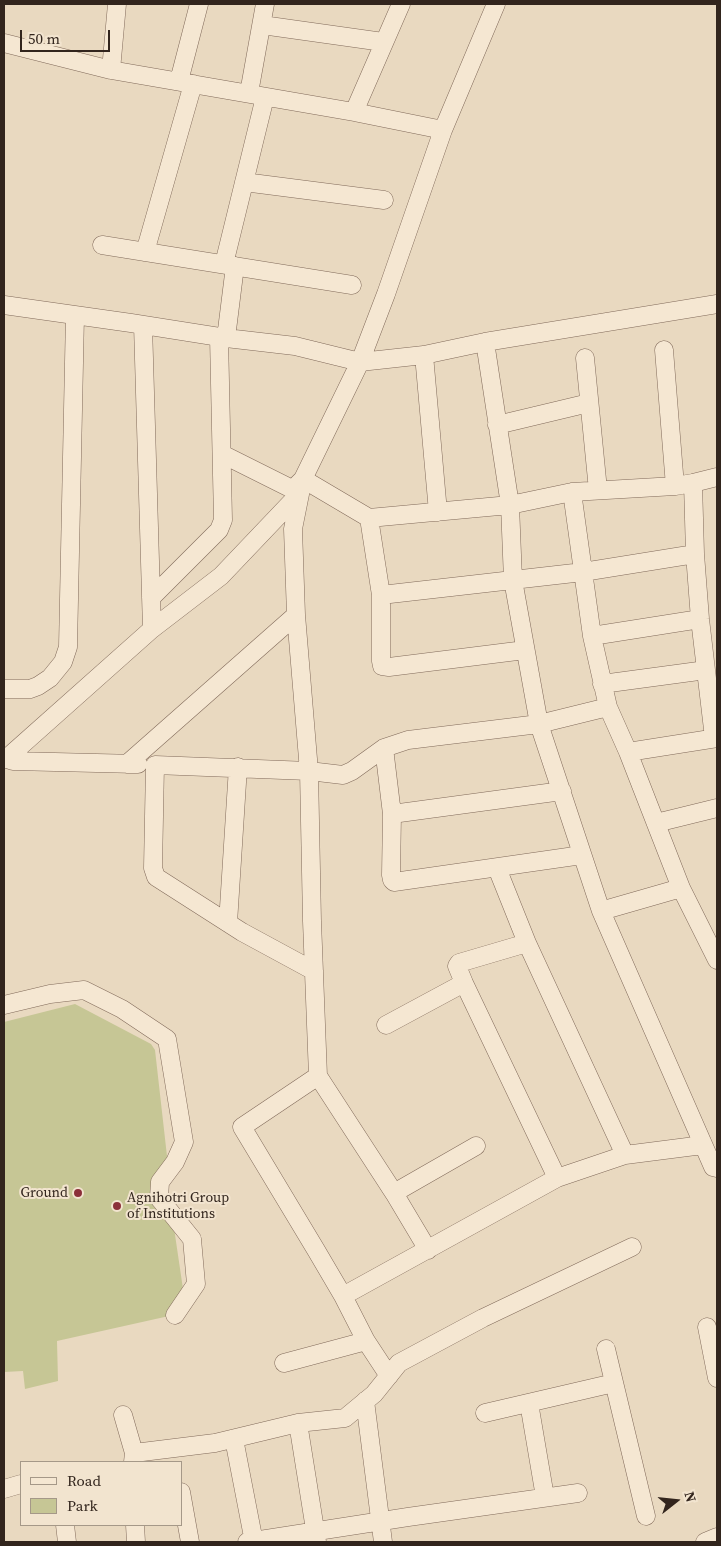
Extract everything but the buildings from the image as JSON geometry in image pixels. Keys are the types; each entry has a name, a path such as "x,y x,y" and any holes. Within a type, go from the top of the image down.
{"street":[{"path":"111,70 117,4"},
{"path":"145,252 186,83 200,4"},
{"path":"151,600 219,530 223,520 223,337 229,265 257,95 265,4"},
{"path":"354,112 401,4"},
{"path":"5,759 152,626 221,576 292,486 360,362 444,130 496,4"},
{"path":"262,25 383,42"},
{"path":"4,43 111,70 354,112 444,130"},
{"path":"244,182 384,200"},
{"path":"102,245 352,284"},
{"path":"4,305 295,346 360,362 424,355 485,342 717,304"},
{"path":"4,689 30,689 38,686 50,678 63,662 68,648 75,315"},
{"path":"143,324 152,626"},
{"path":"485,342 510,505 513,580 539,724 601,911 703,1145 713,1167 717,1168"},
{"path":"664,350 675,486"},
{"path":"424,355 438,512"},
{"path":"585,358 598,490"},
{"path":"497,425 589,403"},
{"path":"222,454 369,518 510,505 572,492 675,486 717,477"},
{"path":"628,752 716,738 700,620 695,554 693,483"},
{"path":"292,486 296,615 309,771 318,1076 394,1192 428,1250"},
{"path":"572,492 592,636 608,707 628,752 681,888 717,960"},
{"path":"369,518 381,595 381,661 384,667 525,650"},
{"path":"381,595 583,572 695,554"},
{"path":"127,764 296,615"},
{"path":"592,636 700,620"},
{"path":"602,684 706,670"},
{"path":"5,759 13,761 238,767 343,775 352,771 384,748 414,738 539,724 608,707"},
{"path":"384,748 392,814 391,875 394,882 582,856"},
{"path":"155,765 154,873 160,880 228,923 314,971"},
{"path":"228,923 238,767"},
{"path":"392,814 562,791"},
{"path":"656,823 717,808"},
{"path":"497,868 527,943 625,1155"},
{"path":"601,911 681,888"},
{"path":"527,943 457,964 464,983 557,1178"},
{"path":"386,1025 464,983"},
{"path":"4,1005 50,994 84,990 122,1009 168,1039 184,1142 175,1162 160,1182 159,1198 192,1239 196,1284 175,1315"},
{"path":"318,1076 242,1127 343,1296 366,1341 388,1376"},
{"path":"343,1296 557,1178 625,1155 703,1145"},
{"path":"394,1192 476,1146"},
{"path":"123,1415 132,1460 175,1455 298,1423 345,1418 374,1394 399,1363 483,1318 632,1247"},
{"path":"707,1328 717,1378"},
{"path":"284,1362 366,1341"},
{"path":"606,1349 646,1516"},
{"path":"485,1413 614,1383"},
{"path":"365,1402 383,1542"},
{"path":"529,1403 545,1497"},
{"path":"298,1423 316,1536"},
{"path":"234,1439 251,1542 316,1536 380,1521 578,1493"},
{"path":"4,1489 20,1484"},
{"path":"182,1498 190,1542"},
{"path":"65,1526 67,1542"},
{"path":"135,1526 136,1542"},
{"path":"705,1542 717,1537"}],"green space":[{"name":"Ground","path":"75,1004 151,1044 155,1050 168,1165 152,1198 153,1205 159,1215 174,1228 183,1289 169,1316 57,1341 58,1381 25,1389 23,1371 4,1372 4,1022"}],"place":[{"name":"Ground","path":"78,1193"},
{"name":"Agnihotri Group of Institutions","path":"117,1206"}]}
